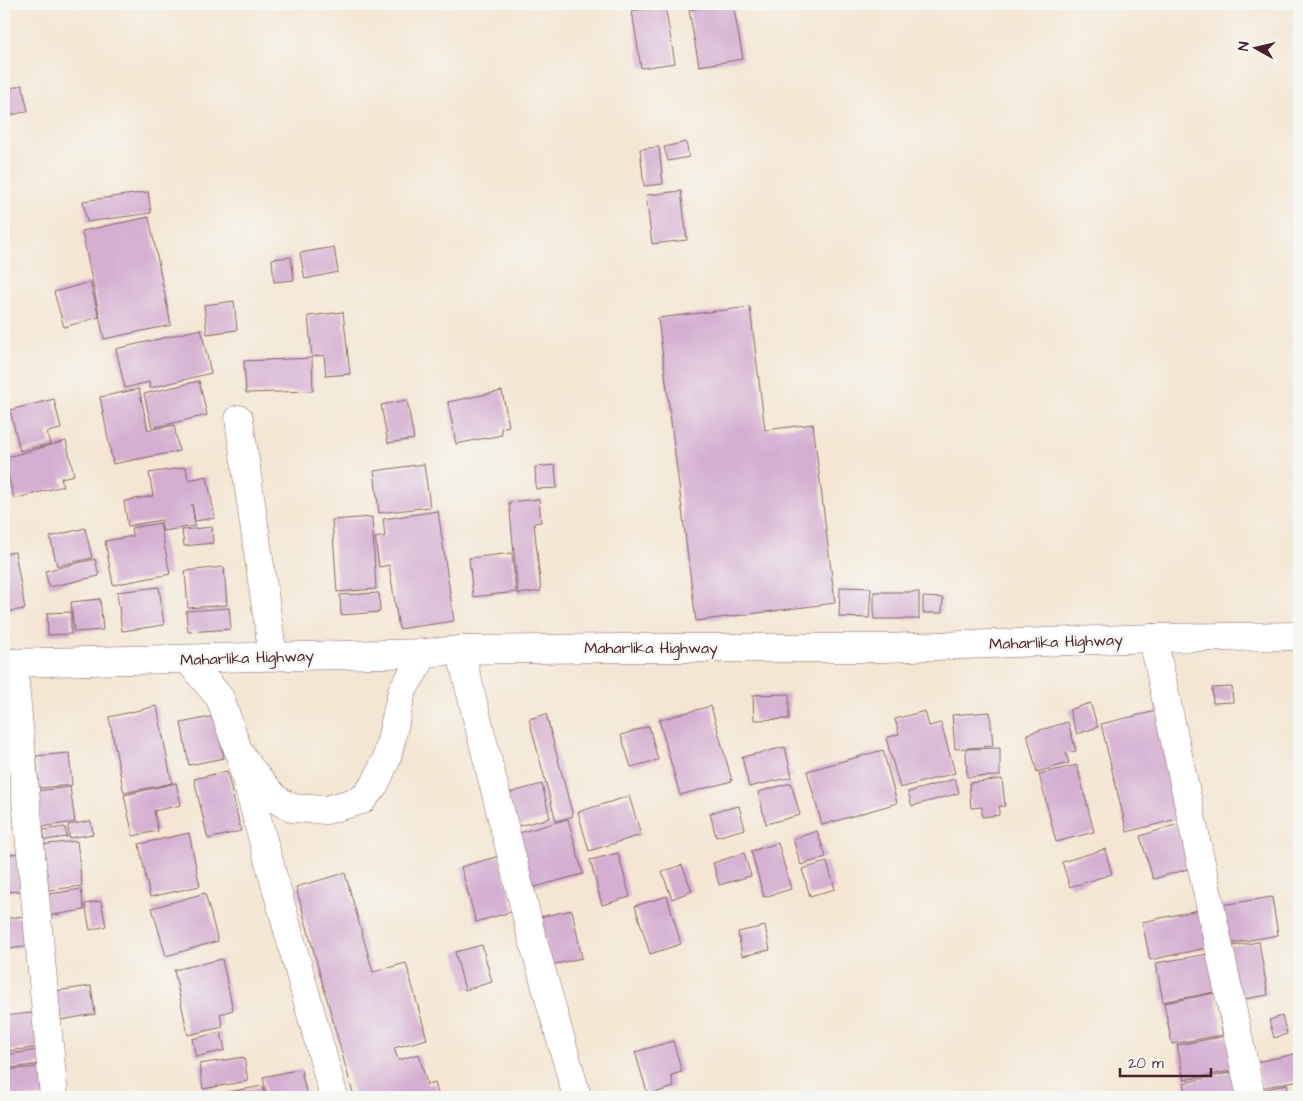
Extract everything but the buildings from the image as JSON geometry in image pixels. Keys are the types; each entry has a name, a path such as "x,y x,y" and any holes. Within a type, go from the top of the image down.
{"street":[{"path":"239,419 273,657"},
{"name":"Maharlika Highway","path":"9,663 188,660 425,653 460,650 884,648 1152,638 1299,636"},
{"path":"1152,638 1251,1097"},
{"path":"460,650 530,930 577,1097"},
{"path":"238,750 276,799 292,808 326,810 362,800 375,784 387,758 402,691 425,653"},
{"path":"188,660 220,698 238,750 334,1097"},
{"path":"9,663 54,1097"}]}
